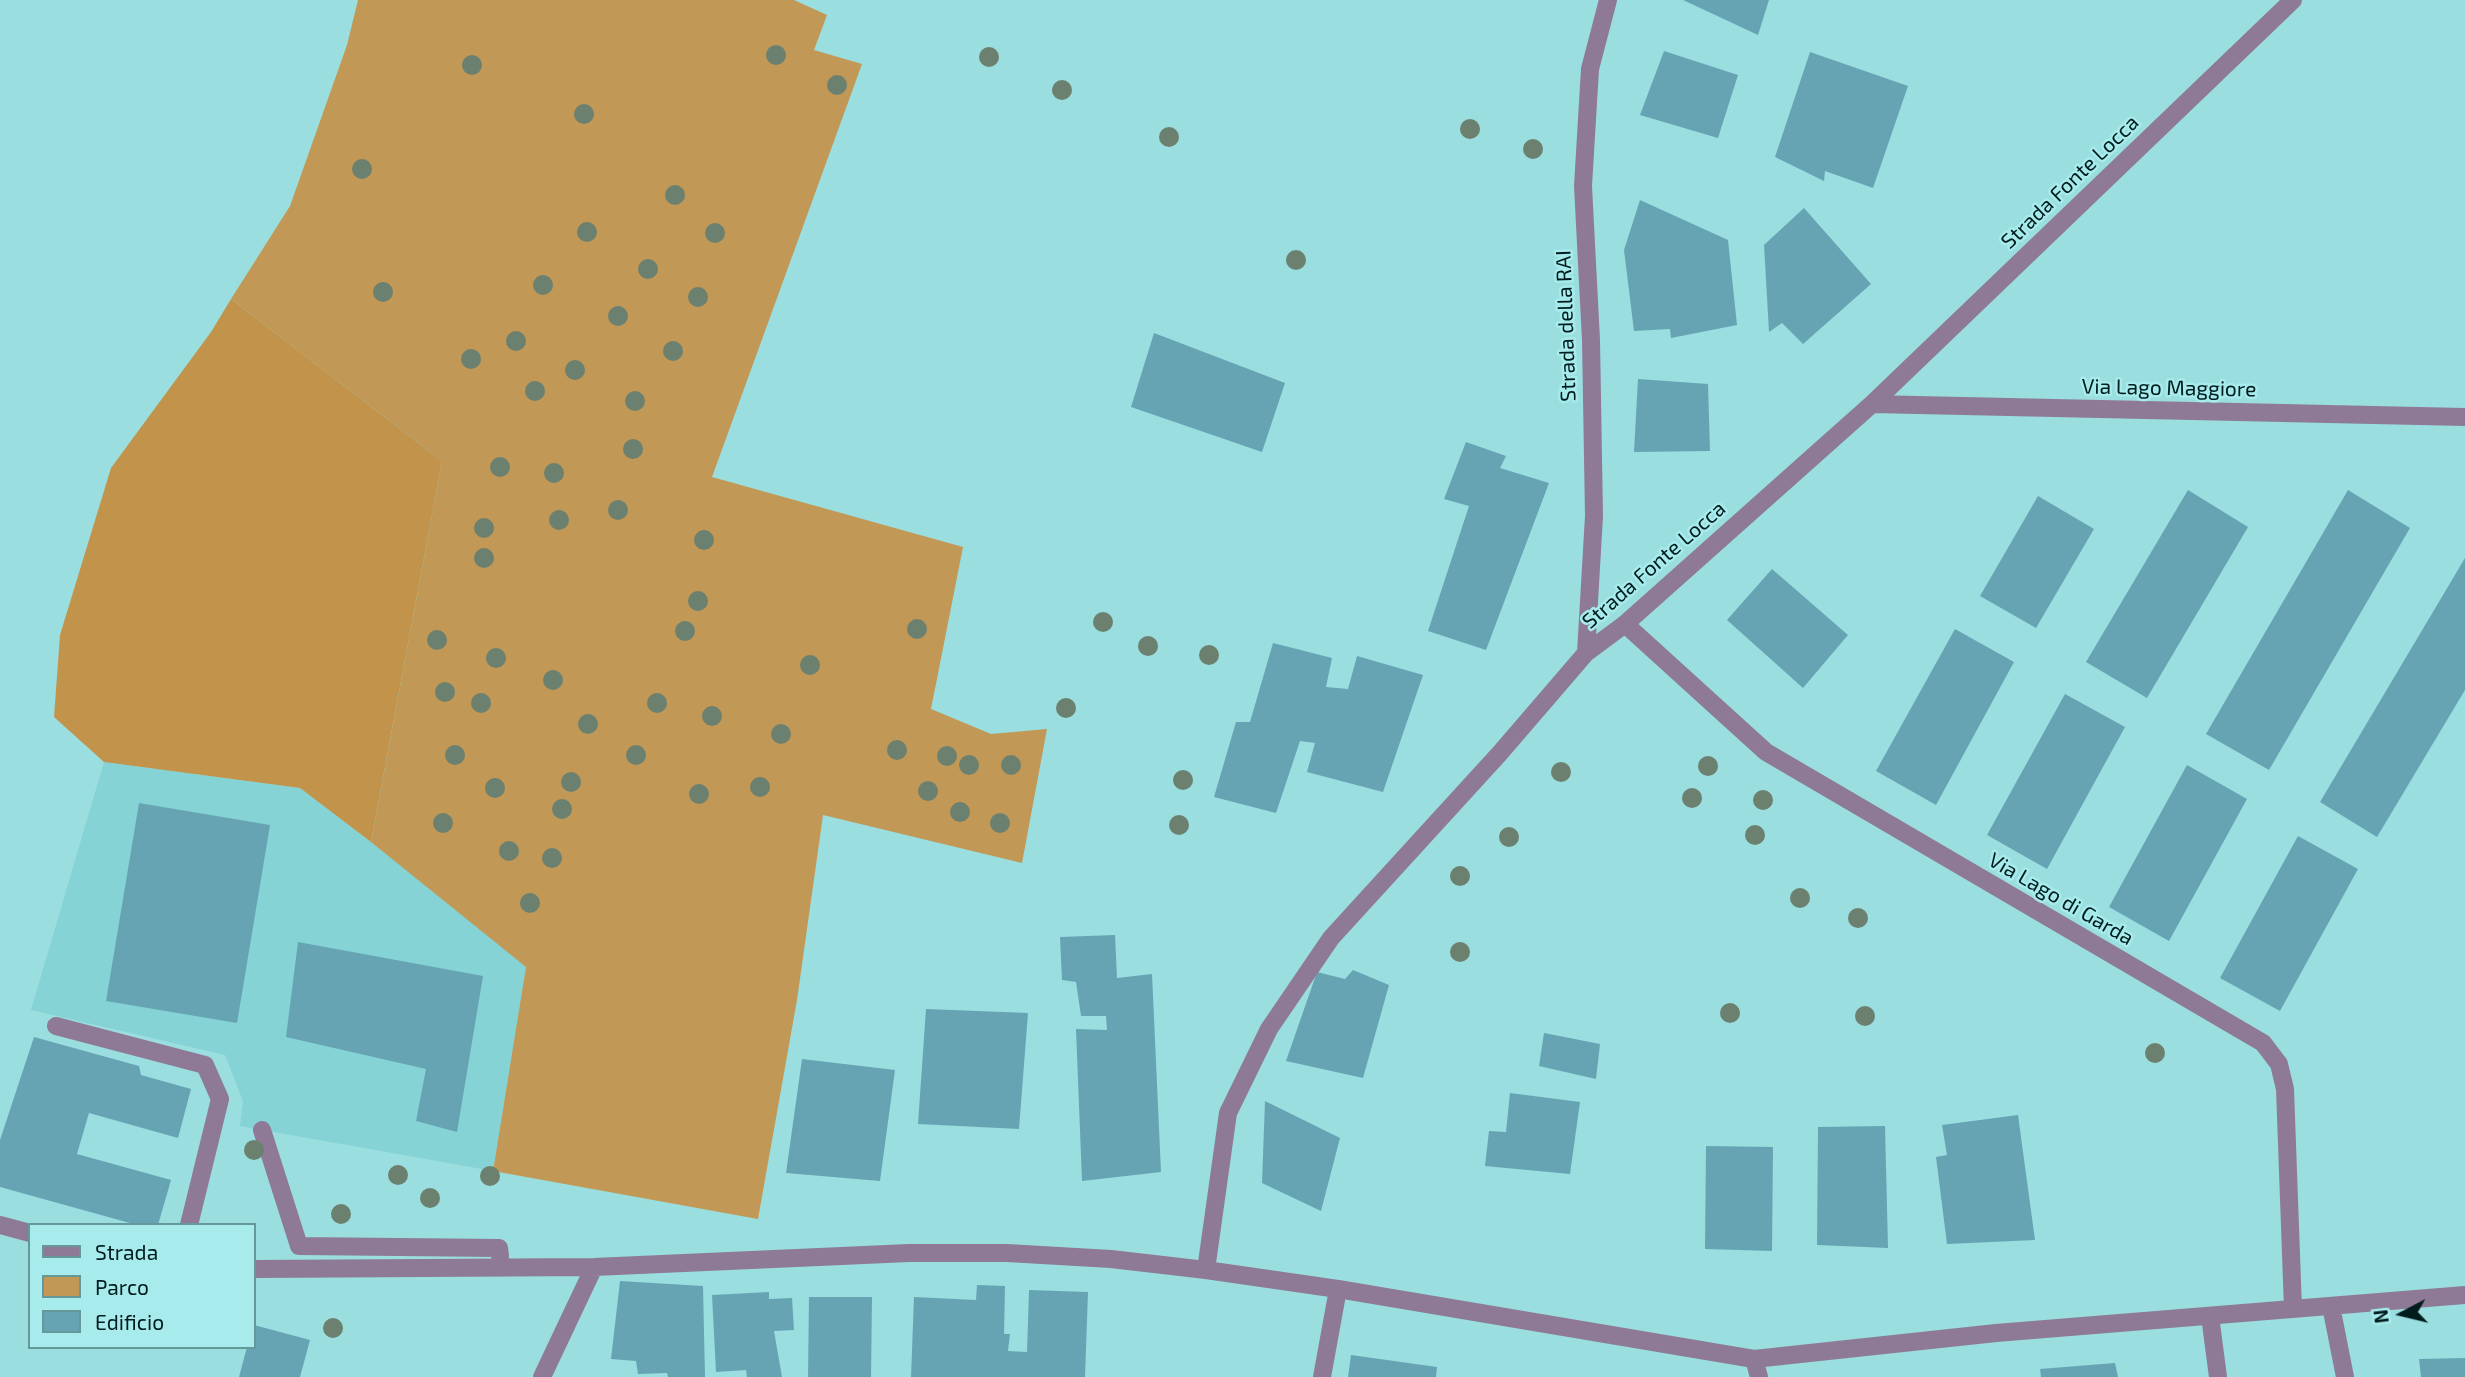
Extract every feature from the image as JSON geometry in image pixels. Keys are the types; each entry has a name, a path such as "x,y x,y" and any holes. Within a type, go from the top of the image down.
{"street":[{"name":"Strada della RAI","path":"1586,653 1594,516 1591,340 1583,186 1590,69 1608,0"},
{"name":"Strada Fonte Locca","path":"1206,1270 1228,1113 1269,1029 1331,939 1500,753 1586,653 1625,624 1872,404 2292,0"},
{"name":"Via Lago Maggiore","path":"1872,404 2465,417"},
{"name":"Via Lago di Garda","path":"1625,624 1766,752 2263,1043 2279,1064 2285,1089 2293,1309"},
{"path":"56,1026 205,1065 220,1099 189,1223"},
{"path":"262,1130 299,1251 499,1248 500,1256"},
{"path":"0,1225 28,1232"},
{"path":"256,1269 594,1267 908,1253 1007,1253 1111,1259 1338,1289 1756,1368 1996,1333 2465,1295"},
{"path":"542,1377 594,1267"},
{"path":"1322,1377 1338,1289"},
{"path":"2331,1306 2345,1377"},
{"path":"2210,1316 2218,1377"}],"shaded area":[{"path":"231,299 442,461 371,842 300,788 104,762 54,717 60,635 111,468 211,332"},
{"path":"104,762 300,788 430,887 526,967 493,1171 240,1126 243,1101 225,1055 31,1010"}],"green space":[{"path":"358,0 794,0 827,15 814,50 862,64 712,477 963,547 931,709 991,734 1047,729 1022,863 823,815 797,1000 758,1219 493,1171 526,967 371,842 442,461 231,299 290,206 347,45"}],"building":[{"path":"1683,0 1769,0 1758,35"},
{"path":"1664,51 1738,75 1718,138 1640,115"},
{"path":"1810,52 1908,86 1873,188 1825,171 1824,181 1775,157"},
{"path":"1640,200 1728,240 1737,325 1671,338 1670,329 1634,331 1624,250"},
{"path":"1804,208 1871,284 1803,344 1782,323 1769,332 1764,245"},
{"path":"1154,333 1285,383 1262,452 1131,407"},
{"path":"1638,379 1708,384 1710,451 1634,452"},
{"path":"1466,442 1506,456 1500,468 1549,483 1486,650 1428,631 1469,506 1444,499"},
{"path":"2188,490 2248,527 2147,698 2086,662"},
{"path":"2348,490 2410,528 2269,770 2206,734"},
{"path":"2038,496 2094,529 2036,628 1980,596"},
{"path":"2465,558 2465,690 2377,837 2320,802"},
{"path":"1772,569 1848,635 1803,688 1727,620"},
{"path":"1955,629 2014,662 1936,805 1876,771"},
{"path":"1273,643 1332,658 1326,687 1348,689 1357,656 1423,675 1383,792 1307,772 1315,743 1300,741 1276,813 1214,797 1236,722 1250,722"},
{"path":"2065,694 2125,727 2047,869 1987,835"},
{"path":"2187,765 2247,799 2169,941 2109,907"},
{"path":"139,803 270,825 237,1023 106,1001"},
{"path":"2298,836 2358,869 2280,1011 2220,978"},
{"path":"1115,935 1117,978 1152,974 1161,1172 1082,1181 1076,1029 1107,1030 1106,1016 1081,1016 1076,982 1062,980 1060,937"},
{"path":"298,942 483,976 457,1132 416,1121 426,1069 286,1037"},
{"path":"1353,970 1389,985 1363,1078 1286,1061 1317,972 1345,979"},
{"path":"926,1009 1028,1013 1019,1129 918,1124"},
{"path":"1544,1033 1600,1044 1596,1079 1539,1066"},
{"path":"34,1037 139,1066 141,1075 191,1089 178,1138 89,1113 77,1154 171,1180 159,1223 130,1223 0,1187 0,1140"},
{"path":"802,1059 895,1070 880,1181 786,1173"},
{"path":"1510,1093 1580,1102 1570,1174 1485,1166 1489,1131 1506,1132"},
{"path":"1265,1101 1340,1138 1321,1211 1262,1183"},
{"path":"2018,1115 2035,1240 1947,1244 1936,1157 1947,1155 1942,1125"},
{"path":"1885,1126 1888,1248 1817,1245 1818,1127"},
{"path":"1706,1146 1773,1147 1772,1251 1705,1249"},
{"path":"620,1281 703,1286 705,1377 668,1377 667,1373 638,1374 636,1361 611,1359"},
{"path":"977,1285 1005,1286 1004,1334 1010,1334 1008,1351 1027,1352 1029,1290 1088,1292 1085,1377 911,1377 914,1297 976,1300"},
{"path":"769,1292 769,1299 792,1298 794,1330 774,1331 782,1377 747,1377 746,1370 716,1372 712,1295"},
{"path":"809,1297 872,1297 871,1377 808,1377"},
{"path":"256,1326 310,1340 300,1377 239,1377 246,1349 256,1349"},
{"path":"1351,1355 1437,1367 1436,1377 1348,1377"},
{"path":"2465,1358 2465,1377 2421,1377 2419,1359"},
{"path":"2115,1363 2118,1377 2041,1377 2040,1369"}]}
